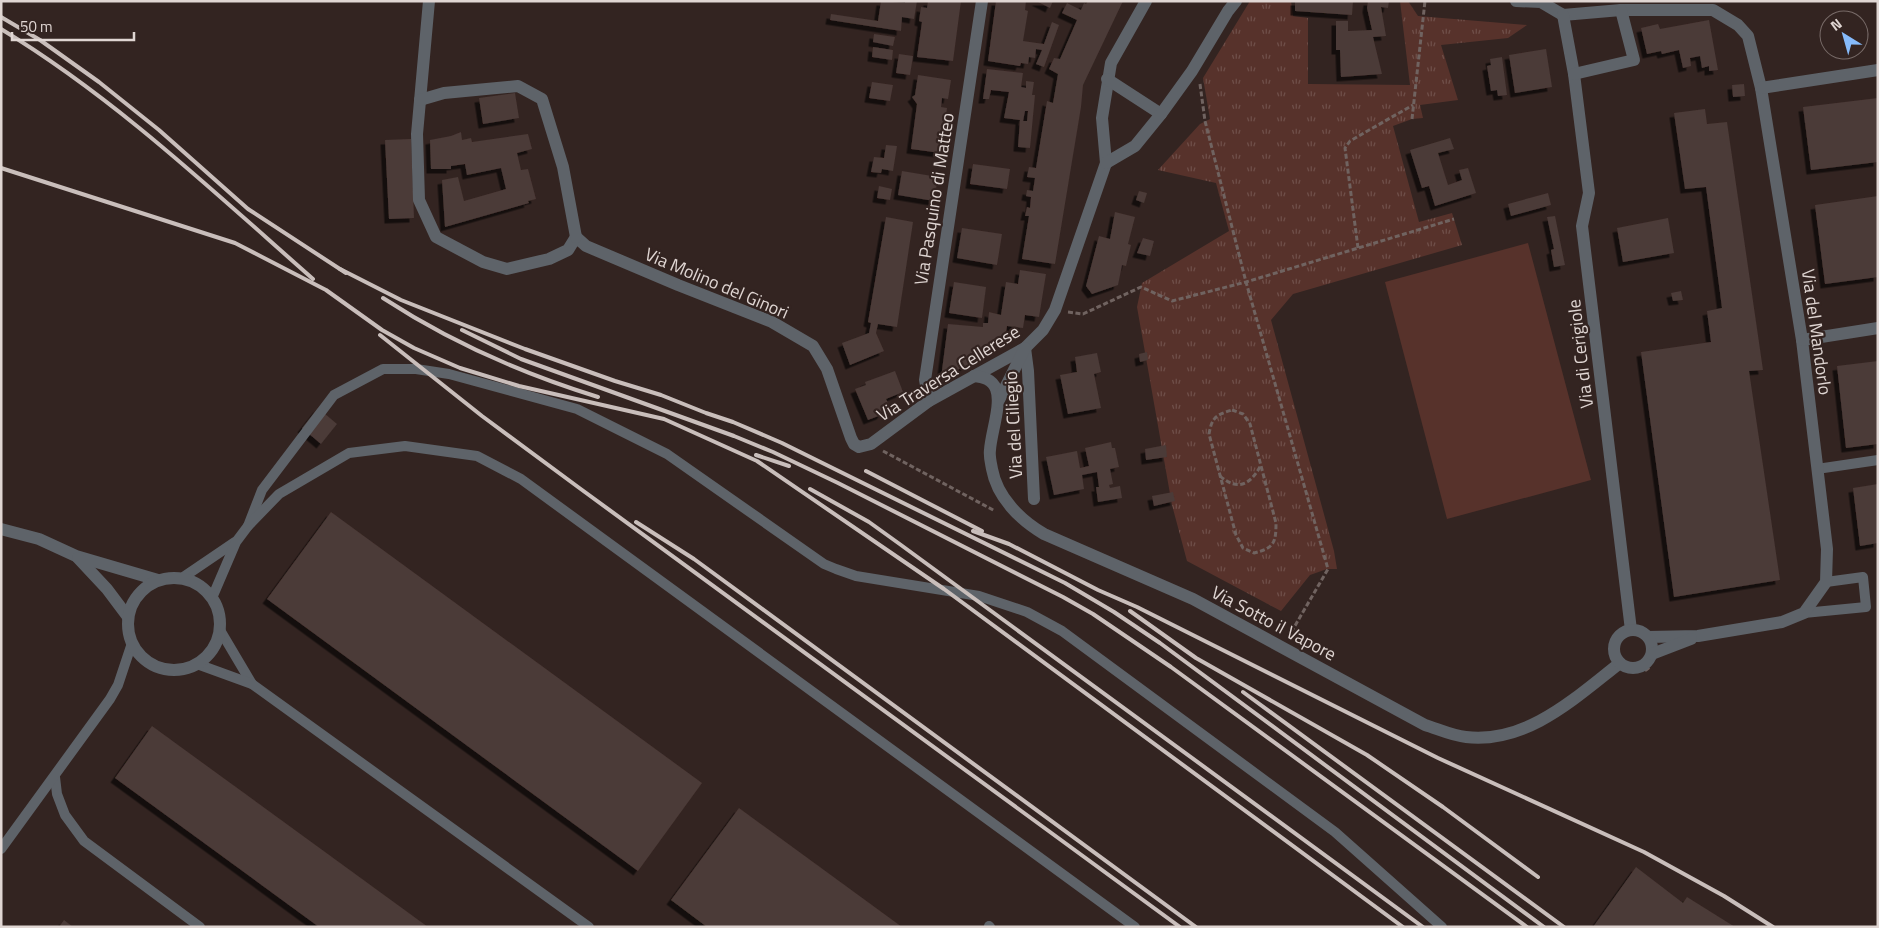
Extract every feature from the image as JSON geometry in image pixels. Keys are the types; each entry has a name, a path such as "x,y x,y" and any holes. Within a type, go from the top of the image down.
{"street":[{"path":"420,100 444,93 518,86 542,99 562,167 576,237 568,250 550,259 507,270 483,262 436,237 419,200 416,134 429,1"},
{"name":"Via Pasquino di Matteo","path":"929,401 924,380 982,1"},
{"name":"Via Traversa Cellerese","path":"871,444 929,401 1025,348 1043,330 1055,310 1106,163 1102,118 1111,63 1146,1"},
{"path":"1516,1 1541,2 1563,15 1621,10 1634,60 1574,74"},
{"path":"1106,163 1135,146 1161,114 1192,71 1232,4"},
{"name":"Via del Mandorlo","path":"1621,10 1713,10 1738,25 1748,36 1761,88 1802,340 1827,550 1826,582"},
{"name":"Via di Cerigiole","path":"1563,15 1574,74 1589,193 1582,226 1631,630"},
{"path":"1761,88 1878,70"},
{"path":"1107,79 1161,114"},
{"name":"Via Molino del Ginori","path":"576,237 586,246 772,322 813,346 827,369 854,444 860,447 871,444"},
{"path":"1802,340 1878,328"},
{"name":"Via Sotto il Vapore","path":"1025,348 998,402 989,452 992,471 1000,490 1012,508 1027,523 1044,534 1193,599 1425,725 1465,737 1502,736 1531,726 1558,712 1621,668"},
{"name":"Via del Ciliegio","path":"1025,348 1028,370 1034,499"},
{"path":"974,376 984,377 991,381 996,389 998,402"},
{"path":"1,529 39,539 76,556 158,580"},
{"path":"76,556 107,589 128,617"},
{"path":"182,578 194,582 212,598 219,614 220,630 208,655 197,664 179,669 160,668 148,662 139,654 132,643 128,630 128,617 138,595 147,586 158,580 182,578"},
{"path":"1648,637 1698,636 1782,622 1804,614 1826,582"},
{"path":"1652,660 1653,648 1648,637 1643,633 1631,630 1624,632 1618,638 1614,653 1621,668 1635,668 1641,667 1650,659 1652,660 1698,636"}],"lane":[{"path":"248,526 262,490 334,395 383,369 416,369 449,374 577,409 667,454 824,564 856,576 979,596 1027,612 1062,631 1335,832 1442,927"},
{"path":"212,598 236,542 248,526 279,494 349,453 405,446 476,456 521,479 1135,927"},
{"path":"1817,468 1878,460"},
{"path":"182,578 236,542"},
{"path":"1804,614 1866,606 1863,577 1826,582"},
{"path":"220,630 252,684"},
{"path":"1,849 110,699 121,678 132,643"},
{"path":"197,664 252,684 589,927"},
{"path":"54,777 57,794 65,815 84,841 200,927"}],"path":[{"path":"1412,119 1425,1"},
{"path":"1200,83 1205,121 1246,282 1328,569 1288,638"},
{"path":"1358,248 1345,148 1350,141 1413,105"},
{"path":"1055,310 1083,314 1141,287 1172,301 1246,282 1454,219"},
{"path":"1232,410 1243,414 1250,424 1276,523 1276,539 1268,550 1254,553 1243,548 1236,535 1220,476 1209,434 1211,422 1218,414 1232,410"},
{"path":"871,444 997,512"},
{"path":"1220,476 1229,483 1239,485 1248,482 1256,475 1261,465"},
{"path":"1621,668 1646,670 1652,660"}],"green space":[{"path":"1250,1 1291,1 1293,16 1308,18 1308,84 1410,85 1400,1 1408,1 1418,16 1527,25 1508,38 1441,45 1458,100 1420,105 1423,118 1412,119 1393,126 1419,222 1452,213 1462,245 1293,294 1271,320 1334,551 1337,569 1327,569 1310,575 1281,611 1187,561 1172,505 1137,307 1142,283 1229,231 1216,183 1158,170 1200,124 1210,119 1203,78"},
{"path":"1528,243 1591,480 1447,519 1385,282"}],"building":[{"path":"881,1 905,3 905,1 917,1 914,19 902,17 901,31 830,20 831,14 878,21"},
{"path":"928,1 961,1 953,61 917,57 922,22 919,21 921,7 927,8"},
{"path":"996,1 1026,1 1025,10 1028,11 1023,41 1044,44 1052,22 1059,25 1044,67 1036,64 1042,50 1036,49 1035,58 1029,57 1028,64 1021,63 1020,66 988,61"},
{"path":"1036,1 1053,1 1050,8"},
{"path":"1088,1 1123,1 1083,85 1055,264 1022,259 1029,216 1025,216 1027,207 1030,208 1031,197 1026,196 1027,190 1033,191 1035,178 1027,177 1029,167 1036,168 1047,101 1053,103 1058,74 1049,69 1054,58 1060,59 1077,20 1062,13 1067,3 1081,10 1084,3 1086,4"},
{"path":"1295,1 1353,1 1352,15 1295,11"},
{"path":"1368,1 1389,1 1388,8 1381,7 1386,36 1373,37 1382,74 1341,77 1340,50 1336,50 1336,21 1348,21 1348,31 1372,30 1367,8"},
{"path":"1709,20 1718,70 1709,71 1709,66 1702,68 1700,56 1690,58 1691,66 1683,68 1679,50 1662,54 1661,51 1647,54 1641,28 1658,24 1660,29"},
{"path":"874,34 895,37 893,46 873,42"},
{"path":"873,47 893,50 892,60 872,57"},
{"path":"1546,49 1552,87 1515,93 1509,55"},
{"path":"899,54 913,56 910,75 896,73"},
{"path":"1502,57 1507,95 1498,96 1497,90 1491,91 1487,66 1491,65 1490,59"},
{"path":"987,69 1023,73 1021,87 1026,88 1026,81 1034,82 1032,95 1035,95 1030,148 1018,147 1020,120 1004,118 1009,92 991,90 989,99 983,99","holes":["1025,111 1028,111 1027,121 1023,121"]},
{"path":"918,75 951,80 948,99 942,98 941,107 947,108 941,153 911,149 917,104 912,97 915,95"},
{"path":"872,82 893,85 890,101 869,98"},
{"path":"1744,84 1745,96 1733,97 1732,85"},
{"path":"515,93 519,118 483,124 479,98"},
{"path":"1878,98 1878,162 1811,170 1803,107"},
{"path":"1705,109 1707,124 1727,122 1763,370 1749,371 1780,580 1674,597 1641,352 1711,342 1707,311 1722,308 1706,187 1685,189 1674,113"},
{"path":"461,132 462,140 471,138 472,142 528,134 532,149 517,153 521,170 528,169 536,199 528,201 529,203 445,227 442,180 458,177 464,201 506,189 501,168 467,175 465,164 451,166 451,169 431,169 430,140"},
{"path":"1450,138 1454,149 1438,153 1448,185 1462,180 1459,170 1468,168 1476,193 1435,206 1429,186 1422,188 1410,150"},
{"path":"411,139 414,218 389,219 385,140"},
{"path":"886,145 897,146 893,171 882,169 881,173 871,172 874,157 884,158"},
{"path":"973,164 1010,169 1007,189 970,184"},
{"path":"902,171 938,177 934,201 898,195"},
{"path":"879,186 892,189 890,200 877,198"},
{"path":"1139,191 1147,193 1144,203 1136,200"},
{"path":"1548,193 1551,205 1511,216 1508,204"},
{"path":"1878,196 1878,277 1825,284 1815,205"},
{"path":"1115,212 1135,217 1128,244 1131,245 1126,266 1122,265 1118,285 1092,294 1086,286 1099,236 1110,239"},
{"path":"1555,216 1565,265 1554,267 1551,250 1554,249 1547,217"},
{"path":"886,217 913,222 897,327 878,324 876,333 884,351 850,365 842,343 869,333 871,323 868,322"},
{"path":"1668,218 1674,253 1623,262 1617,228"},
{"path":"962,228 1002,234 997,265 957,258"},
{"path":"1143,238 1154,241 1150,256 1137,253"},
{"path":"1020,270 1046,274 1039,317 1025,315 1023,328 1007,326 1005,339 997,338 995,351 980,350 978,360 941,378 948,324 983,327 983,323 988,323 989,312 1001,315 1006,282 1018,284"},
{"path":"954,282 986,287 982,318 949,313"},
{"path":"1681,291 1683,300 1673,301 1671,293"},
{"path":"1147,352 1148,360 1140,362 1139,354"},
{"path":"1097,353 1101,372 1094,374 1101,408 1068,414 1060,375 1077,372 1075,357"},
{"path":"1878,361 1878,444 1846,448 1837,366"},
{"path":"895,371 903,392 886,399 889,405 881,415 868,420 855,389 866,385 865,382"},
{"path":"318,408 337,424 321,444 302,428"},
{"path":"1111,442 1112,448 1115,448 1119,467 1110,469 1113,484 1109,485 1110,488 1120,486 1122,498 1098,502 1097,472 1082,475 1084,489 1054,495 1046,457 1077,451 1080,468 1089,466 1085,448"},
{"path":"1166,445 1167,457 1146,460 1145,449"},
{"path":"1878,484 1878,543 1860,546 1853,488"},
{"path":"1173,492 1175,501 1154,506 1152,496"},
{"path":"331,512 702,783 638,871 267,599"},
{"path":"152,726 428,927 319,927 115,778"},
{"path":"739,808 902,927 707,927 671,900"},
{"path":"1636,867 1683,903 1687,897 1735,927 1593,927"},
{"path":"64,920 73,927 59,927"}],"railway":[{"path":"1,17 40,40 99,82 159,130 248,209 346,273"},
{"path":"1,29 43,56 123,115 200,179 313,279"},
{"path":"1,168 235,243 326,290 382,330 414,348 460,368 519,386 664,419 757,461 944,589 1403,927"},
{"path":"340,269 401,300 525,349 661,395 782,443 1065,583 1114,612 1160,643 1544,927"},
{"path":"383,298 408,314 487,355 542,378 598,397"},
{"path":"462,330 521,359 734,436 773,452 1063,597 1093,614 1171,667 1527,927"},
{"path":"380,335 482,416 1180,927"},
{"path":"756,455 789,466"},
{"path":"866,471 982,531"},
{"path":"810,489 869,522 1423,927"},
{"path":"636,522 694,559 1196,927"},
{"path":"973,531 1009,544 1438,758 1644,852 1724,896 1773,927"},
{"path":"1130,611 1196,658 1367,755 1443,807 1538,877"},
{"path":"1243,692 1564,927"}]}
